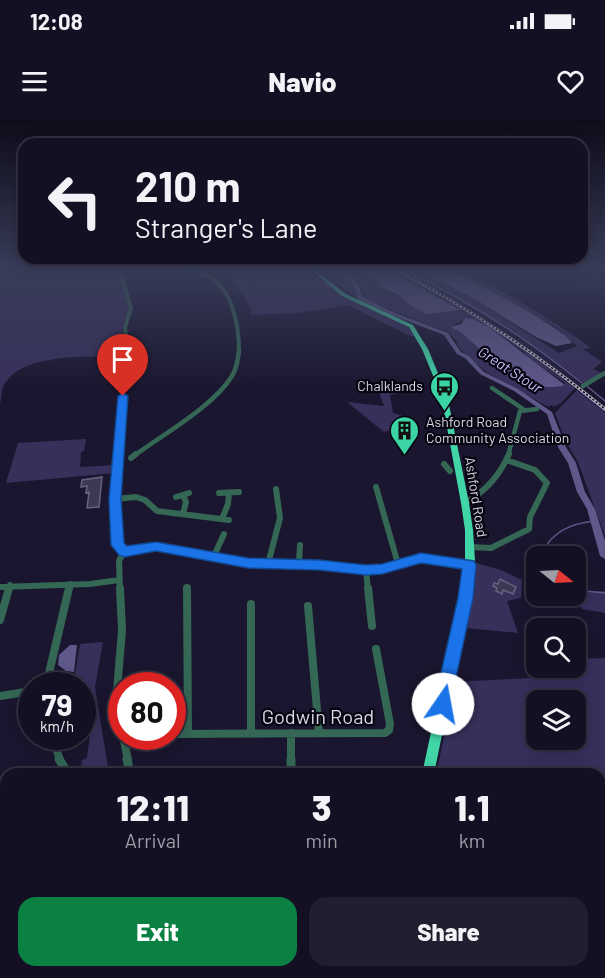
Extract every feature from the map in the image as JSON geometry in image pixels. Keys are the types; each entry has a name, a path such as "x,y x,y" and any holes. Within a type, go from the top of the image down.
{"highway":[{"name":"Ashford Road","path":"373,308 411,326 433,365 444,395 465,503 470,547 465,598 429,768"}],"street":[{"path":"124,552 117,545 115,499 123,396 121,372 129,347 125,328 131,308"},
{"path":"131,458 203,404 231,378 239,352 237,326 232,308"},
{"path":"583,386 605,373"},
{"path":"492,388 523,409 537,409"},
{"path":"465,503 491,480 506,460 511,450 516,419 523,409"},
{"path":"470,547 491,548 529,529 530,517 547,483 544,476 537,471 506,460"},
{"path":"444,464 450,471"},
{"path":"376,487 398,564"},
{"path":"268,564 279,529 280,511 276,489"},
{"path":"219,493 239,492"},
{"path":"115,499 136,497 145,500 157,511 225,520 229,493"},
{"path":"183,495 186,502 183,514"},
{"path":"214,556 224,534"},
{"path":"299,564 300,545"},
{"path":"124,552 156,547 268,564 299,564 366,570 382,569 421,558 469,565"},
{"path":"119,672 122,630 119,561 124,552"},
{"path":"366,570 372,626"},
{"path":"0,586 93,585 119,580"},
{"path":"49,672 70,584"},
{"path":"0,620 10,585"},
{"path":"187,592 188,734"},
{"path":"308,606 319,733"},
{"path":"251,607 251,734"},
{"name":"Godwin Road","path":"188,734 383,733 389,730 390,724 379,655"},
{"path":"0,696 18,693"},
{"path":"291,733 291,768"},
{"path":"56,750 64,768"},
{"path":"127,750 129,768"}],"shaded area":[{"path":"0,308 130,308 122,335 124,347 122,356 77,357 43,361 28,366 15,373 6,382 2,389 0,404"},
{"path":"251,308 329,308 298,313 251,315"},
{"path":"354,308 370,308 406,325 415,336 410,336"},
{"path":"386,308 415,308 427,312 461,311 456,308 459,308 500,332 575,388 561,403 548,407 486,372 460,349 455,339 447,332","holes":["473,319 523,351 565,383 564,386 534,383 521,378 496,363 462,333 451,327 463,320"]},
{"path":"461,308 474,308 574,375 580,374 589,381 575,388 500,332"},
{"path":"473,308 489,308 559,353 577,346 554,326 520,308 531,308 591,348 583,349 602,362 593,369 602,373 584,383 496,321"},
{"path":"413,388 390,395 393,413 412,419 411,426 384,432 347,402 384,406 379,392"},
{"path":"577,390 605,413 605,536 578,462 565,440 555,413"},
{"path":"86,439 84,451 81,452 80,467 116,465 115,473 6,483 18,443"},
{"path":"476,563 501,570 522,580 521,598 507,601 518,633 465,628 474,592"},
{"path":"605,591 605,613 582,609 581,606 586,606 586,592"},
{"path":"103,642 96,681 96,672 75,672 80,644"},
{"path":"605,658 605,768 437,768 456,682 586,678 586,659"},
{"path":"96,693 108,768 81,768 82,760 87,758 88,750 96,750"}],"water":[{"path":"415,308 457,308 461,310 427,314"},
{"path":"489,308 521,308 553,327 572,343 556,346 536,337"},
{"path":"465,318 473,319 489,327 565,385 551,387 537,385 509,372 462,333 451,327 461,324"},
{"path":"70,645 77,645 74,672 66,671 58,665 59,655"}],"building":[{"path":"102,477 99,507 87,508 89,492 86,493 87,486 81,487 82,480"},
{"path":"500,579 516,587 513,594 503,590 502,594 496,591 494,583 498,584"}],"waterway":[{"name":"Great Stour","path":"381,308 446,334 459,353 467,357 482,373 516,390 550,413 562,447 572,463 581,492 591,509 605,556"},
{"path":"474,308 540,351 582,383"},
{"path":"588,387 605,401"},
{"path":"579,390 605,411"},
{"path":"548,546 548,543 563,530 581,523 595,521"},
{"path":"586,591 605,593"}],"railway":[{"path":"463,308 502,333 605,409"}],"place":[{"name":"Chalklands","path":"444,412"},
{"name":"Ashford Road Community Association","path":"405,456"}],"route":[{"path":"123,396 115,499 117,545 124,552 156,547 197,552 257,564 319,565 366,570 382,569 414,558 469,565 465,598 443,704"}]}
